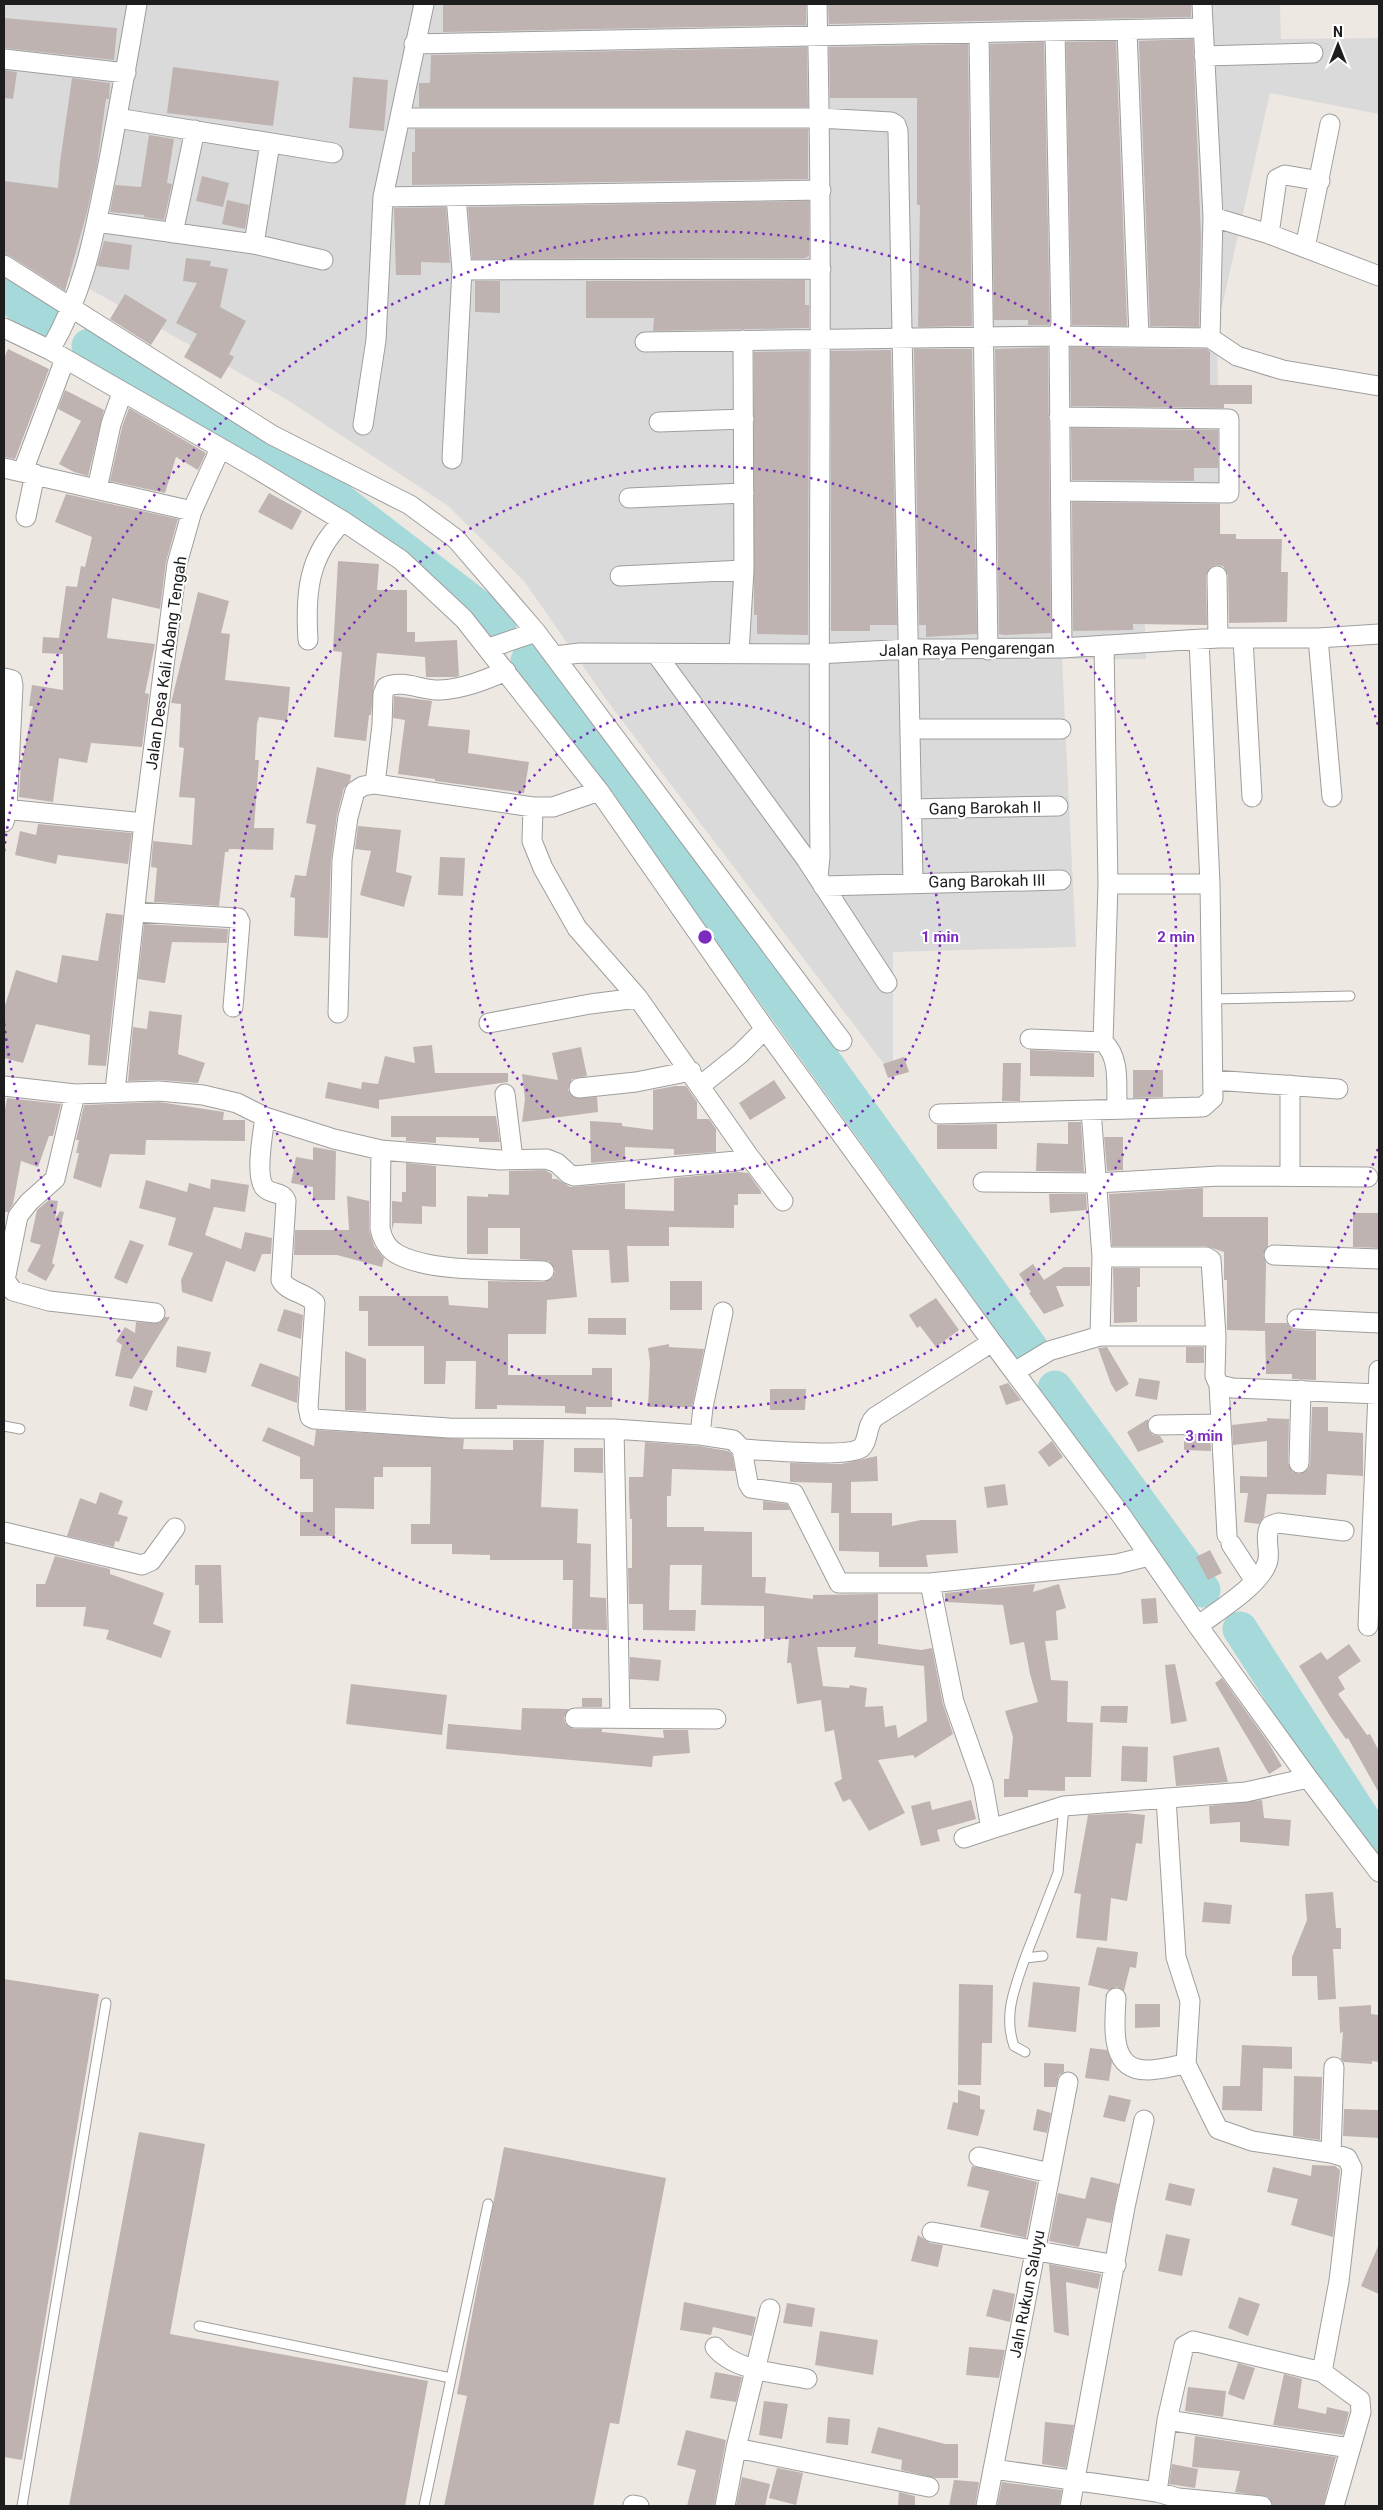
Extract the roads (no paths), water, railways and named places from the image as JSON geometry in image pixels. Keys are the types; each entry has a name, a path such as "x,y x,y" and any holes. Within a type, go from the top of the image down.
{"street":[{"path":"26,517 29,472 57,348 84,277 97,222 126,73 137,4"},
{"path":"363,425 376,340 384,197 414,44 424,4"},
{"path":"817,4 821,190 818,654 821,882"},
{"path":"1202,4 1213,218 1210,338"},
{"path":"414,44 1203,28"},
{"path":"1127,31 1139,336"},
{"path":"1055,32 1061,313 1059,336 1059,417 1062,648"},
{"path":"979,33 988,650"},
{"path":"1204,56 1313,54"},
{"path":"4,59 126,73"},
{"path":"117,118 333,153"},
{"path":"401,118 819,118 891,122 896,125 898,131 913,883"},
{"path":"1305,248 1330,124"},
{"path":"173,233 195,130"},
{"path":"254,244 270,143"},
{"path":"1269,234 1277,179 1285,176 1320,181"},
{"path":"384,197 821,190"},
{"path":"452,459 462,270 456,196"},
{"path":"1213,218 1269,234 1379,276"},
{"path":"97,222 254,244 323,260"},
{"path":"4,264 70,310 272,436 410,505 431,518 456,539 484,568 511,640 506,671 599,791 765,1029 992,1342 1022,1367 1149,1556 1202,1623 1308,1778 1379,1872"},
{"path":"462,270 821,269"},
{"path":"4,329 57,348 122,393 252,466 343,521 401,560 464,619 511,640 555,656 842,1041"},
{"path":"645,342 1059,336 1210,338 1237,356 1283,370 1379,386"},
{"path":"739,652 744,570 743,340"},
{"path":"97,488 111,424 122,393"},
{"path":"1059,417 1229,419 1228,493 1061,491"},
{"path":"659,422 744,419"},
{"name":"Jalan Desa Kali Abang Tengah","path":"116,1091 144,823 177,564 192,511 225,452"},
{"path":"4,468 29,472 192,511"},
{"path":"629,498 744,493"},
{"path":"308,640 306,611 312,571 324,542 343,521"},
{"path":"620,576 744,570"},
{"path":"1218,576 1218,638"},
{"name":"Jalan Raya Pengarengan","path":"555,656 580,652 657,655 739,652 818,654 908,649 988,650 1062,648 1218,638 1318,638 1379,634"},
{"path":"1318,638 1332,797"},
{"path":"1242,639 1252,797"},
{"path":"939,1114 1203,1107 1213,1098 1210,884 1199,640"},
{"path":"1102,1042 1108,884 1104,645"},
{"path":"657,655 821,882 887,983"},
{"path":"375,784 382,725 382,694 386,687 402,684 438,691 453,689 482,681 506,671"},
{"path":"4,678 12,680 13,686 5,813 144,823"},
{"path":"910,729 1061,729"},
{"path":"338,1013 342,860 347,825 355,791 363,786 375,784 533,807 553,807 599,791"},
{"name":"Gang Barokah II","path":"911,809 1058,806"},
{"path":"533,807 532,841 543,868 577,928 638,998 748,1155 783,1201"},
{"name":"Gang Barokah III","path":"821,882 913,883 1061,880"},
{"path":"1108,884 1210,884"},
{"path":"135,912 238,918 240,922 233,1007"},
{"path":"489,1024 590,1004 638,998"},
{"path":"579,1088 695,1078 740,1054 765,1029"},
{"path":"1030,1039 1102,1042 1111,1048 1115,1059 1117,1109"},
{"path":"1214,1080 1338,1088"},
{"path":"1290,1085 1290,1176"},
{"path":"4,1086 75,1094 116,1091 159,1091 203,1095 237,1103 265,1116 334,1139 381,1150 513,1160 547,1158 574,1176 736,1161 748,1155"},
{"path":"75,1094 55,1179 28,1202 18,1216 5,1280 12,1291 49,1301 154,1313"},
{"path":"505,1094 513,1160"},
{"path":"1091,1110 1102,1257 1100,1336"},
{"path":"265,1116 260,1167 262,1182 268,1190 282,1195 286,1202 281,1280 284,1285 310,1298 315,1303 308,1408 310,1416 314,1420 449,1428 614,1429 700,1435 733,1440 742,1449 748,1483 751,1488 794,1494 839,1582 930,1584 1117,1564 1149,1556"},
{"path":"381,1150 380,1228 382,1237 397,1254 428,1266 544,1271"},
{"path":"983,1182 1097,1183 1219,1176 1368,1177"},
{"path":"1274,1256 1379,1258"},
{"path":"1102,1257 1209,1258 1212,1266 1216,1336 1214,1376 1219,1385 1229,1540 1255,1581"},
{"path":"700,1435 703,1407 723,1312"},
{"path":"1297,1319 1379,1323"},
{"path":"1022,1367 1049,1351 1100,1336 1216,1336"},
{"path":"742,1449 834,1453 859,1449 863,1445 870,1421 992,1342"},
{"path":"1368,1626 1379,1370"},
{"path":"1219,1385 1233,1388 1379,1394"},
{"path":"1299,1463 1300,1390"},
{"path":"1158,1425 1221,1424"},
{"path":"614,1429 620,1716"},
{"path":"1202,1623 1255,1581 1268,1560 1267,1531 1270,1526 1278,1523 1344,1531"},
{"path":"4,1532 142,1565 151,1561 175,1528"},
{"path":"930,1584 954,1702 983,1784 992,1828"},
{"path":"575,1718 620,1716 716,1719"},
{"path":"964,1838 1064,1806 1246,1792 1308,1778"},
{"path":"1166,1798 1176,1957 1190,2001 1186,2064 1218,2128 1252,2141 1332,2153 1347,2158 1352,2168 1339,2282 1322,2372"},
{"path":"1116,1998 1114,2030 1121,2058 1130,2066 1148,2070 1186,2064"},
{"path":"1332,2153 1334,2067"},
{"name":"Jaln Rukun Saluyu","path":"986,2506 1068,2082"},
{"path":"1070,2506 1144,2120"},
{"path":"979,2156 1050,2173"},
{"path":"932,2232 1116,2264"},
{"path":"725,2506 736,2448 770,2309"},
{"path":"1157,2492 1167,2420 1184,2346 1190,2342 1198,2341 1322,2372 1360,2400 1361,2412 1334,2506"},
{"path":"715,2347 722,2357 743,2365 807,2379"},
{"path":"1167,2420 1350,2448"},
{"path":"736,2448 929,2487"},
{"path":"993,2469 1157,2492 1177,2502 1262,2506"}],"lane":[{"path":"1212,999 1350,996"},
{"path":"4,1426 20,1429"},
{"path":"1025,2052 1014,2046 1007,2021 1012,1995 1058,1873 1064,1806"},
{"path":"1025,1958 1043,1956"},
{"path":"22,2506 106,2003"},
{"path":"424,2506 488,2204"},
{"path":"199,2326 451,2378"}],"waterway":[{"path":"4,293 47,324"},
{"path":"89,346 330,493 477,606 499,629"},
{"path":"528,661 745,952 1030,1347"},
{"path":"1055,1388 1203,1590"},
{"path":"1240,1629 1379,1844"}]}
